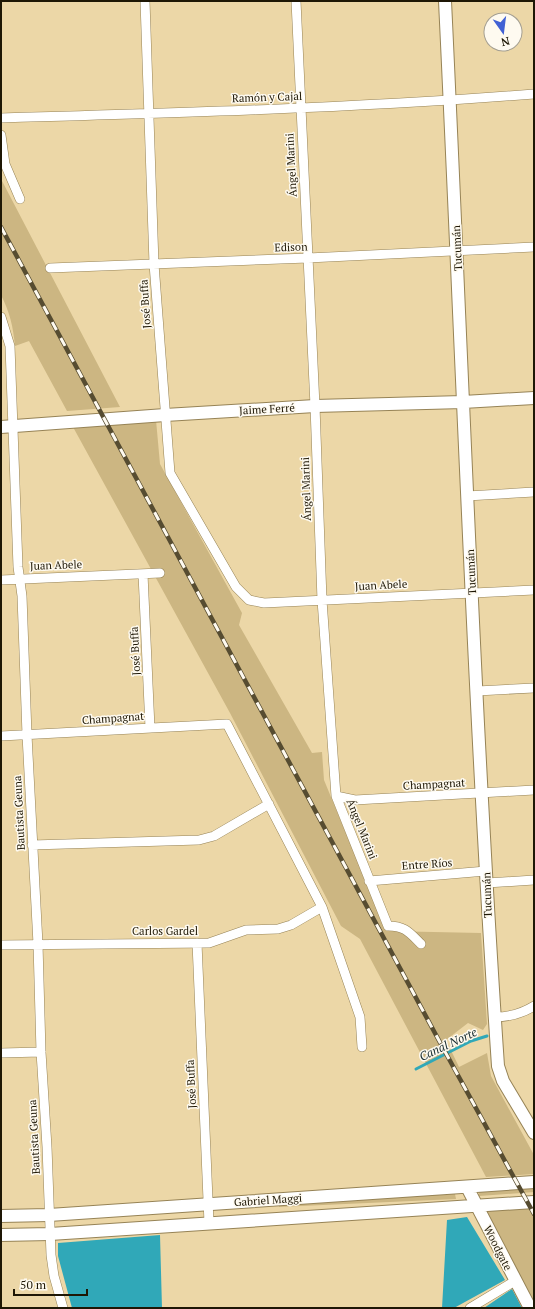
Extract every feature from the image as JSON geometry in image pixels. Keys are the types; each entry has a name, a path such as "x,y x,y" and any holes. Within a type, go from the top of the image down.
{"street":[{"name":"José Buffa","path":"145,1 154,264 170,473 236,587"},
{"name":"Ángel Marini","path":"296,1 315,406 322,600 336,796 388,926 398,926 409,932 421,944"},
{"name":"Tucumán","path":"445,1 471,592 498,1066 503,1080 534,1133"},
{"name":"Ramón y Cajal","path":"1,118 300,108 534,94"},
{"path":"1,135 5,164 20,199"},
{"name":"Edison","path":"50,268 534,247"},
{"name":"Bautista Geuna","path":"1,317 10,346 7,427 19,579 22,596 26,735 38,944 41,1052 47,1147 51,1255 54,1276 63,1308"},
{"name":"Jaime Ferré","path":"7,427 165,415 315,406 463,402 534,398"},
{"path":"467,496 534,492"},
{"name":"Juan Abele","path":"1,580 160,573"},
{"name":"José Buffa","path":"143,574 150,728"},
{"name":"Juan Abele","path":"236,587 249,600 264,603 534,590"},
{"path":"477,691 534,688"},
{"name":"Champagnat","path":"1,736 227,724 269,804"},
{"name":"Champagnat","path":"336,796 355,800 534,790"},
{"path":"32,845 199,840 214,836 269,804 322,907 360,1017 362,1047"},
{"name":"Entre Ríos","path":"369,881 487,877 534,880"},
{"name":"Carlos Gardel","path":"1,945 209,943 246,930 278,929 291,925 322,907"},
{"name":"José Buffa","path":"197,943 209,1223"},
{"path":"495,1017 507,1017 524,1012 534,1006"},
{"path":"1,1053 41,1052"},
{"name":"Gabriel Maggi","path":"1,1216 208,1204 534,1182"},
{"name":"Woodgate","path":"467,1187 530,1308"},
{"path":"269,1200 270,1219"},
{"name":"Gabriel Maggi","path":"1,1235 50,1234 534,1202"},
{"path":"470,1308 515,1281"}],"shaded area":[{"path":"1,179 120,407 67,411 29,341 15,346 11,320 1,295"},
{"path":"156,420 160,464 242,613 239,625 312,753 322,752 324,780 386,931 481,933 487,1024 483,1030 468,1023 446,1040 459,1067 487,1053 491,1076 534,1155 534,1174 486,1177 360,939 341,926 230,713 73,427"},
{"path":"534,1187 534,1192 479,1196 479,1191"},
{"path":"455,1194 456,1199 279,1207 279,1201"},
{"path":"534,1206 534,1302 484,1210"}],"water":[{"path":"467,1217 505,1280 454,1308 442,1308 447,1220"},
{"path":"160,1235 162,1308 72,1308 58,1256 58,1243"},
{"path":"512,1289 522,1308 484,1308"}],"waterway":[{"name":"Canal Norte","path":"416,1069 471,1041 487,1036"}],"railway":[{"path":"1,227 534,1214"}]}
